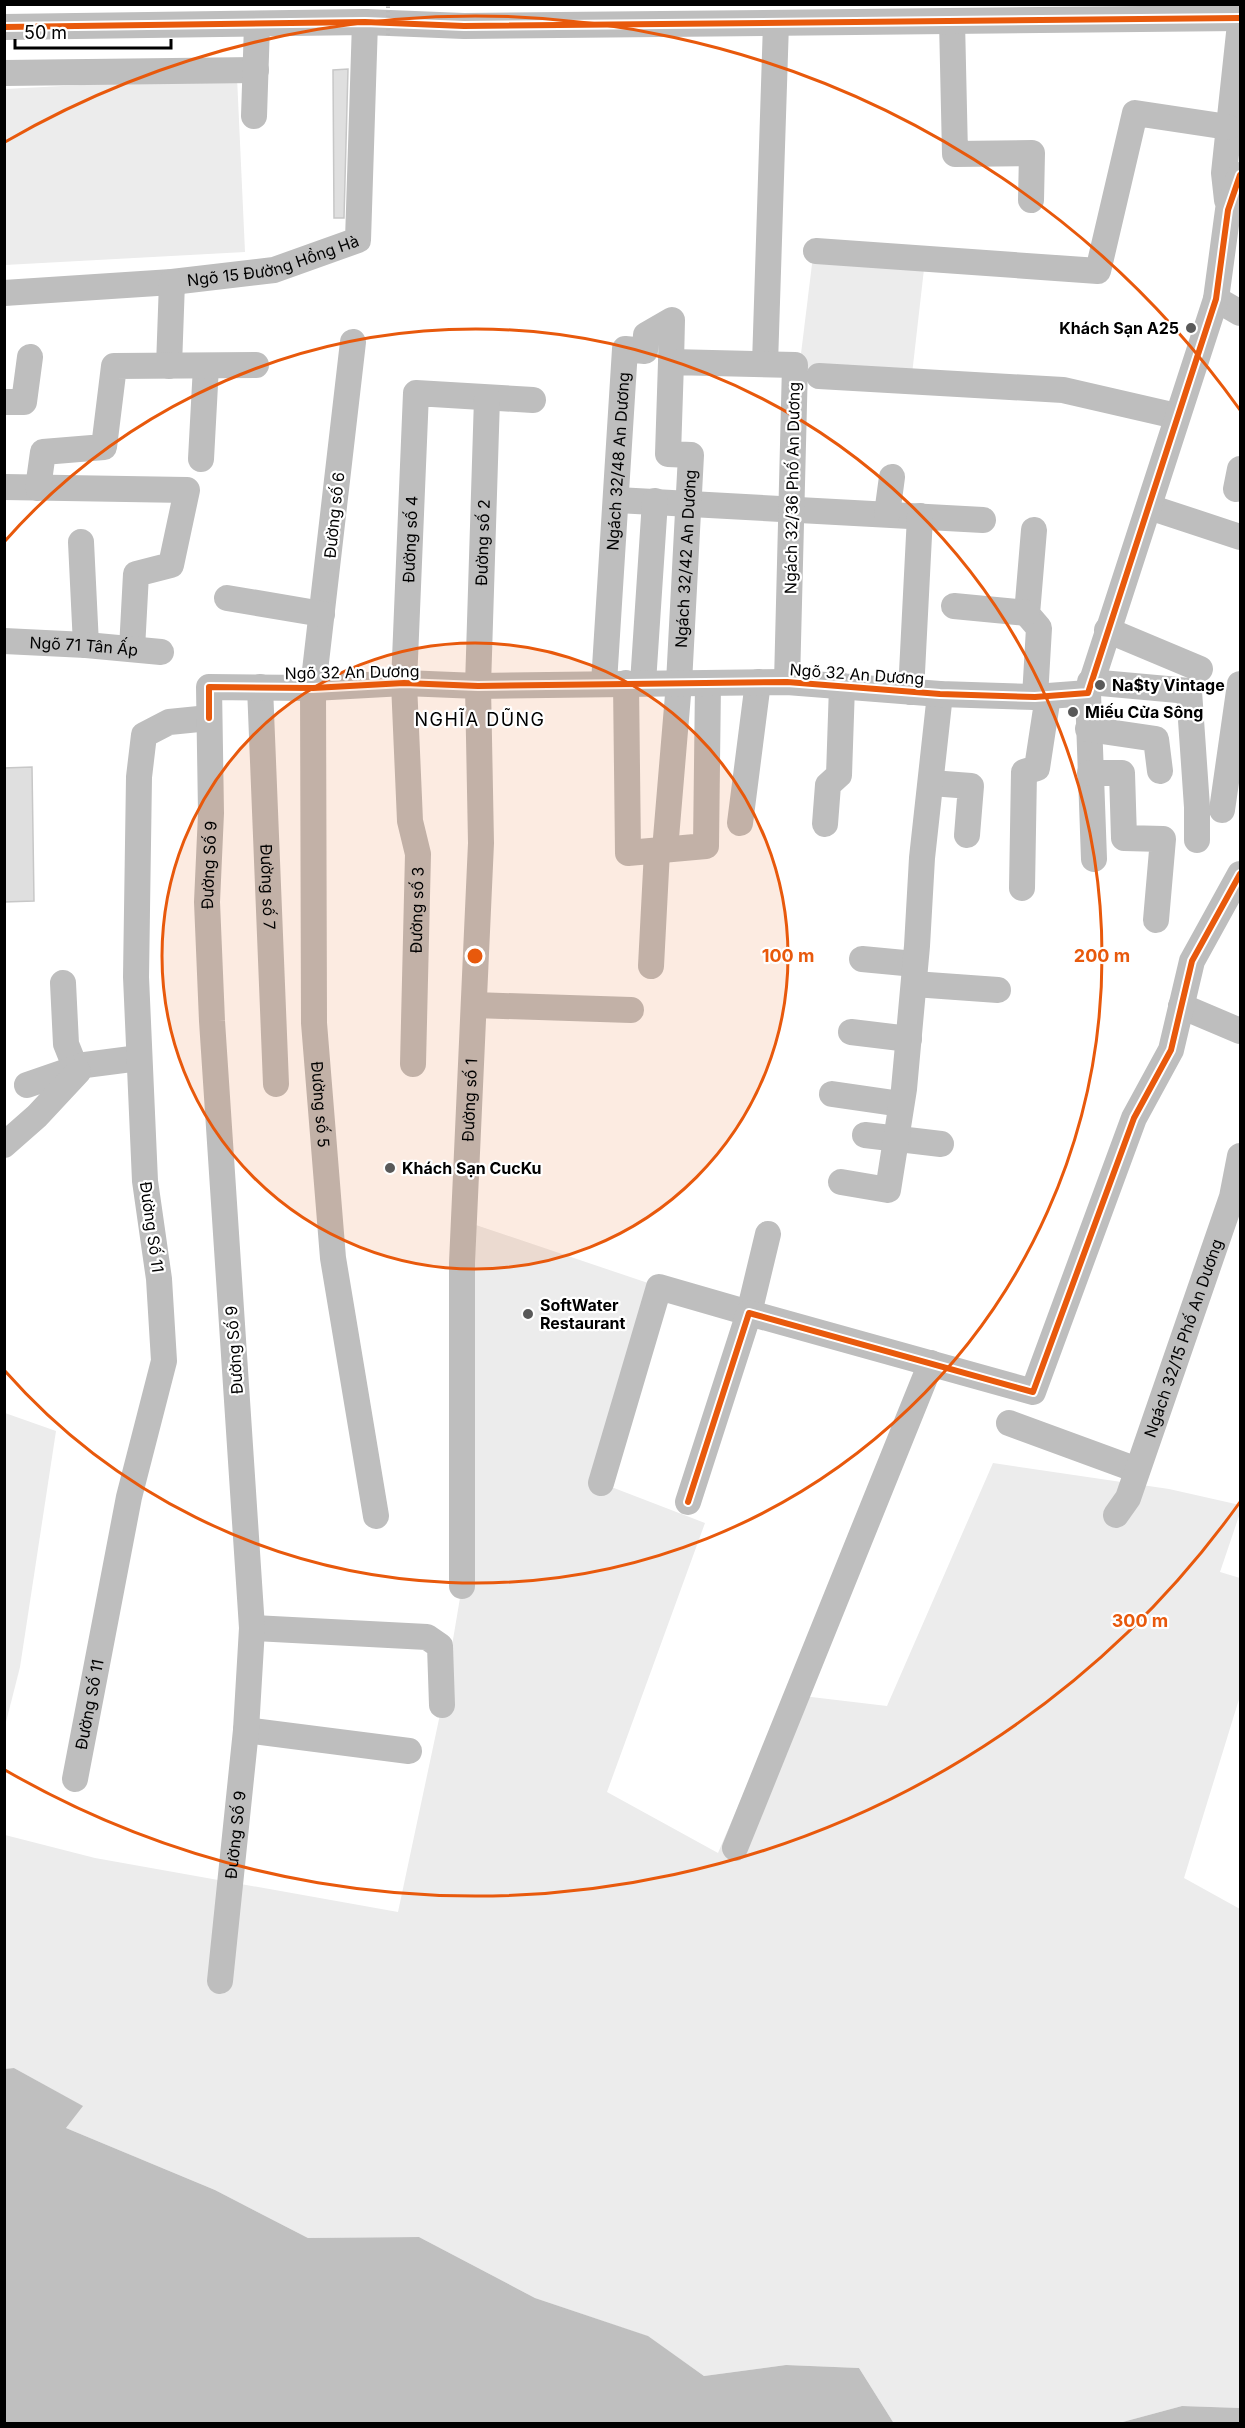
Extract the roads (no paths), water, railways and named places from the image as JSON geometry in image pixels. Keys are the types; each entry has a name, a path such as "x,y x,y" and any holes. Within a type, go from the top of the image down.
{"street":[{"path":"4,27 365,22 465,26 1240,18"},
{"path":"952,21 955,154 1032,153 1031,200"},
{"name":"Ngõ 15 Đường Hồng Hà","path":"4,293 172,282 274,270 358,240 365,22"},
{"path":"765,364 776,23"},
{"path":"1228,210 1224,173 1240,24"},
{"path":"255,116 257,25"},
{"path":"4,72 256,70"},
{"path":"816,251 1098,271 1135,113 1228,127"},
{"path":"1094,859 1088,729 1089,688 1216,299 1228,210 1240,175"},
{"path":"169,366 172,282"},
{"path":"1216,299 1240,313"},
{"name":"Ngách 32/48 An Dương","path":"624,683 616,500 625,348 645,351 646,335 672,320 671,362"},
{"name":"Đường số 6","path":"313,688 353,342"},
{"path":"4,402 24,402 30,357"},
{"name":"Ngách 32/36 Phố An Dương","path":"671,362 795,365 787,682"},
{"name":"Ngách 32/42 An Dương","path":"651,966 679,683 691,455 668,454 671,362"},
{"path":"38,488 42,452 104,447 114,366 256,365"},
{"path":"201,459 206,366"},
{"path":"819,376 1063,390 1176,416"},
{"name":"Đường số 4","path":"404,683 416,393 487,398"},
{"path":"487,398 533,400"},
{"name":"Đường số 2","path":"478,686 487,398"},
{"path":"887,514 892,477"},
{"path":"4,488 187,490 171,565 136,574 132,649"},
{"path":"616,500 983,520"},
{"path":"655,501 624,683 628,853 706,846 708,683"},
{"path":"1149,507 1240,537"},
{"path":"911,692 920,516"},
{"path":"1022,888 1024,772 1037,768 1041,696 1039,628 1028,613 1034,530"},
{"path":"81,542 86,645"},
{"path":"227,598 322,614"},
{"path":"954,606 1028,613"},
{"path":"1107,630 1200,669"},
{"name":"Ngõ 71 Tân Ấp","path":"4,641 161,652"},
{"path":"740,823 758,682"},
{"name":"Ngõ 32 An Dương","path":"209,687 313,688 404,683 478,686 787,682 940,694 1041,696 1089,688 1169,688 1189,691 1220,810"},
{"name":"Đường số 3","path":"404,683 410,821 418,854 412,1064"},
{"path":"1197,840 1220,810 1240,684"},
{"name":"Đường số 1","path":"462,1586 462,1263 481,843 478,686"},
{"path":"825,824 828,785 839,775 842,686"},
{"name":"Đường Số 9","path":"209,687 211,813 207,902 212,1021 252,1628 246,1730 220,1981"},
{"name":"Đường số 7","path":"260,687 276,1084"},
{"name":"Đường số 5","path":"313,688 315,1035 333,1258 376,1516"},
{"path":"841,1182 888,1190 909,1039 922,858 940,694"},
{"name":"Đường Số 11","path":"75,1779 129,1497 164,1361 159,1279 145,1181 139,1058 137,918 139,777 144,735 170,722 209,718"},
{"path":"1088,729 1156,739 1160,771"},
{"path":"1090,773 1122,773 1124,838 1163,840 1156,920"},
{"path":"931,783 971,786 967,835"},
{"path":"601,1483 659,1287 1034,1392 1134,1118 1171,1050 1192,961 1240,874"},
{"path":"862,959 915,974 998,990"},
{"path":"63,983 66,1044 80,1067"},
{"path":"474,1005 631,1010"},
{"path":"1181,1006 1240,1031"},
{"path":"851,1032 909,1039"},
{"path":"27,1085 80,1067 139,1058"},
{"path":"4,1144 37,1116 80,1067"},
{"path":"832,1094 901,1104"},
{"path":"865,1136 941,1144"},
{"name":"Ngách 32/15 Phố An Dương","path":"1116,1515 1128,1498 1232,1197 1240,1156"},
{"path":"688,1502 749,1313 768,1234"},
{"path":"735,1848 931,1364"},
{"path":"1009,1424 1137,1470"},
{"path":"252,1628 427,1637 435,1640 440,1646 442,1706"},
{"path":"246,1730 409,1751"}],"place":[{"name":"Khách Sạn A25","path":"1191,328"},
{"name":"Na$ty Vintage","path":"1100,685"},
{"name":"Miếu Cửa Sông","path":"1073,712"},
{"name":"Khách Sạn CucKu","path":"390,1168"},
{"name":"SoftWater Restaurant","path":"528,1314"}],"district":[{"name":"NGHĨA DŨNG","path":"480,719"}]}
